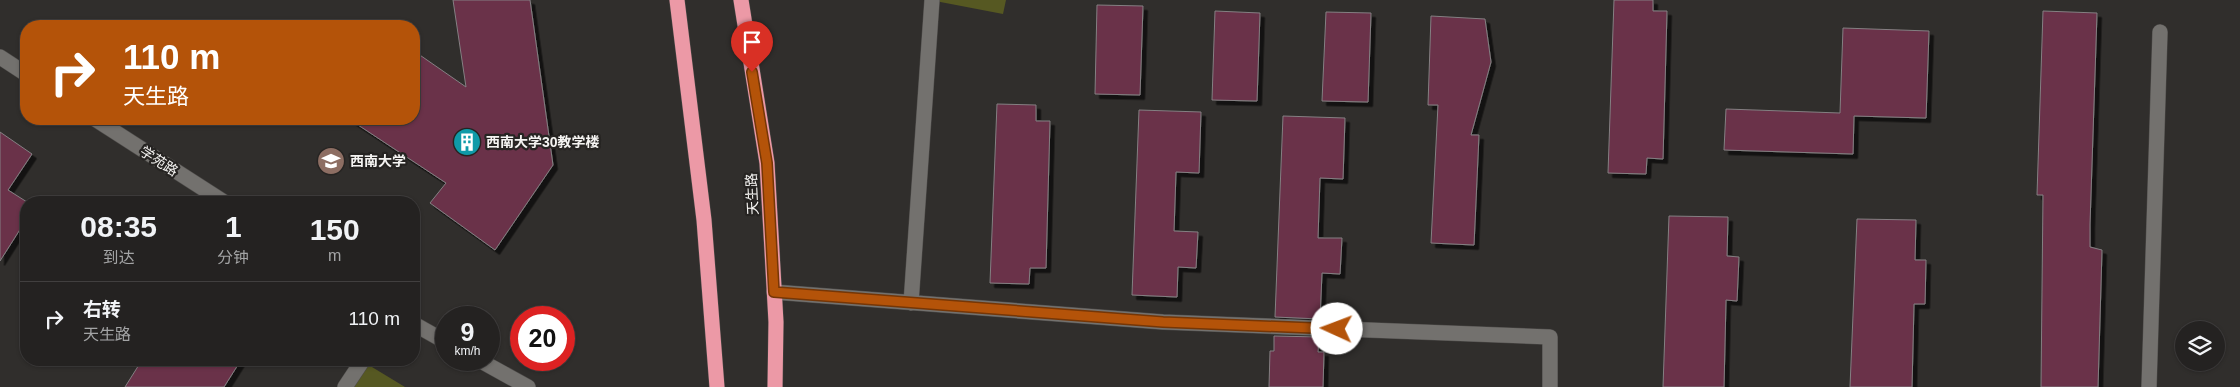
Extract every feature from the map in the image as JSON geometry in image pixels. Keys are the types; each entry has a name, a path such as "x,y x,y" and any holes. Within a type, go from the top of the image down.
{"highway":[{"path":"677,0 704,220 717,387"},
{"name":"天生路","path":"741,0 767,163 776,322 775,387"}],"lane":[{"path":"911,303 932,0"},
{"path":"2148,387 2160,32"},
{"path":"0,57 20,70"},
{"name":"学苑路","path":"104,125 215,196"},
{"path":"774,292 1163,322 1550,337 1550,387"},
{"path":"420,327 435,336"},
{"path":"345,387 359,366"},
{"path":"499,371 528,387"}],"shaded area":[{"path":"930,0 1006,0 1003,14"},
{"path":"359,366 370,366 405,387 345,387"}],"building":[{"name":"西南大学30教学楼","path":"453,0 530,0 553,165 495,250 430,203 446,183 358,125 420,125 420,55 466,87"},
{"path":"1614,0 1653,0 1653,11 1667,11 1663,159 1647,158 1646,174 1608,173"},
{"path":"1097,5 1143,6 1140,95 1095,94"},
{"path":"1215,11 1260,13 1257,101 1212,100"},
{"path":"2043,11 2097,13 2090,247 2102,250 2098,387 2041,387 2043,195 2037,195"},
{"path":"1326,12 1371,13 1368,102 1322,101"},
{"path":"1431,16 1485,19 1491,62 1471,135 1479,135 1474,245 1431,243 1438,105 1428,105"},
{"path":"1843,28 1929,31 1926,118 1854,116 1853,154 1724,150 1726,109 1840,113"},
{"path":"997,104 1036,105 1036,121 1050,121 1046,268 1030,268 1029,284 990,283"},
{"path":"1139,110 1201,112 1199,173 1176,172 1174,231 1198,232 1196,268 1178,267 1177,297 1132,295"},
{"path":"1283,116 1345,118 1343,179 1320,178 1318,238 1342,238 1340,274 1322,273 1320,319 1275,317"},
{"path":"0,132 32,154 8,190 20,198 20,229 0,261"},
{"path":"1669,216 1728,217 1727,256 1739,257 1737,301 1726,300 1724,387 1663,387"},
{"path":"1857,219 1916,220 1915,260 1926,260 1925,304 1914,304 1912,387 1850,387"},
{"path":"1274,336 1319,337 1318,352 1324,352 1323,387 1269,387 1270,351 1274,351"},
{"path":"138,366 237,366 224,387 125,387"}],"place":[{"name":"西南大学30教学楼","path":"467,142"},
{"name":"西南大学","path":"331,161"}],"route":[{"path":"752,72 767,163 774,292 1163,322 1337,329"}]}
